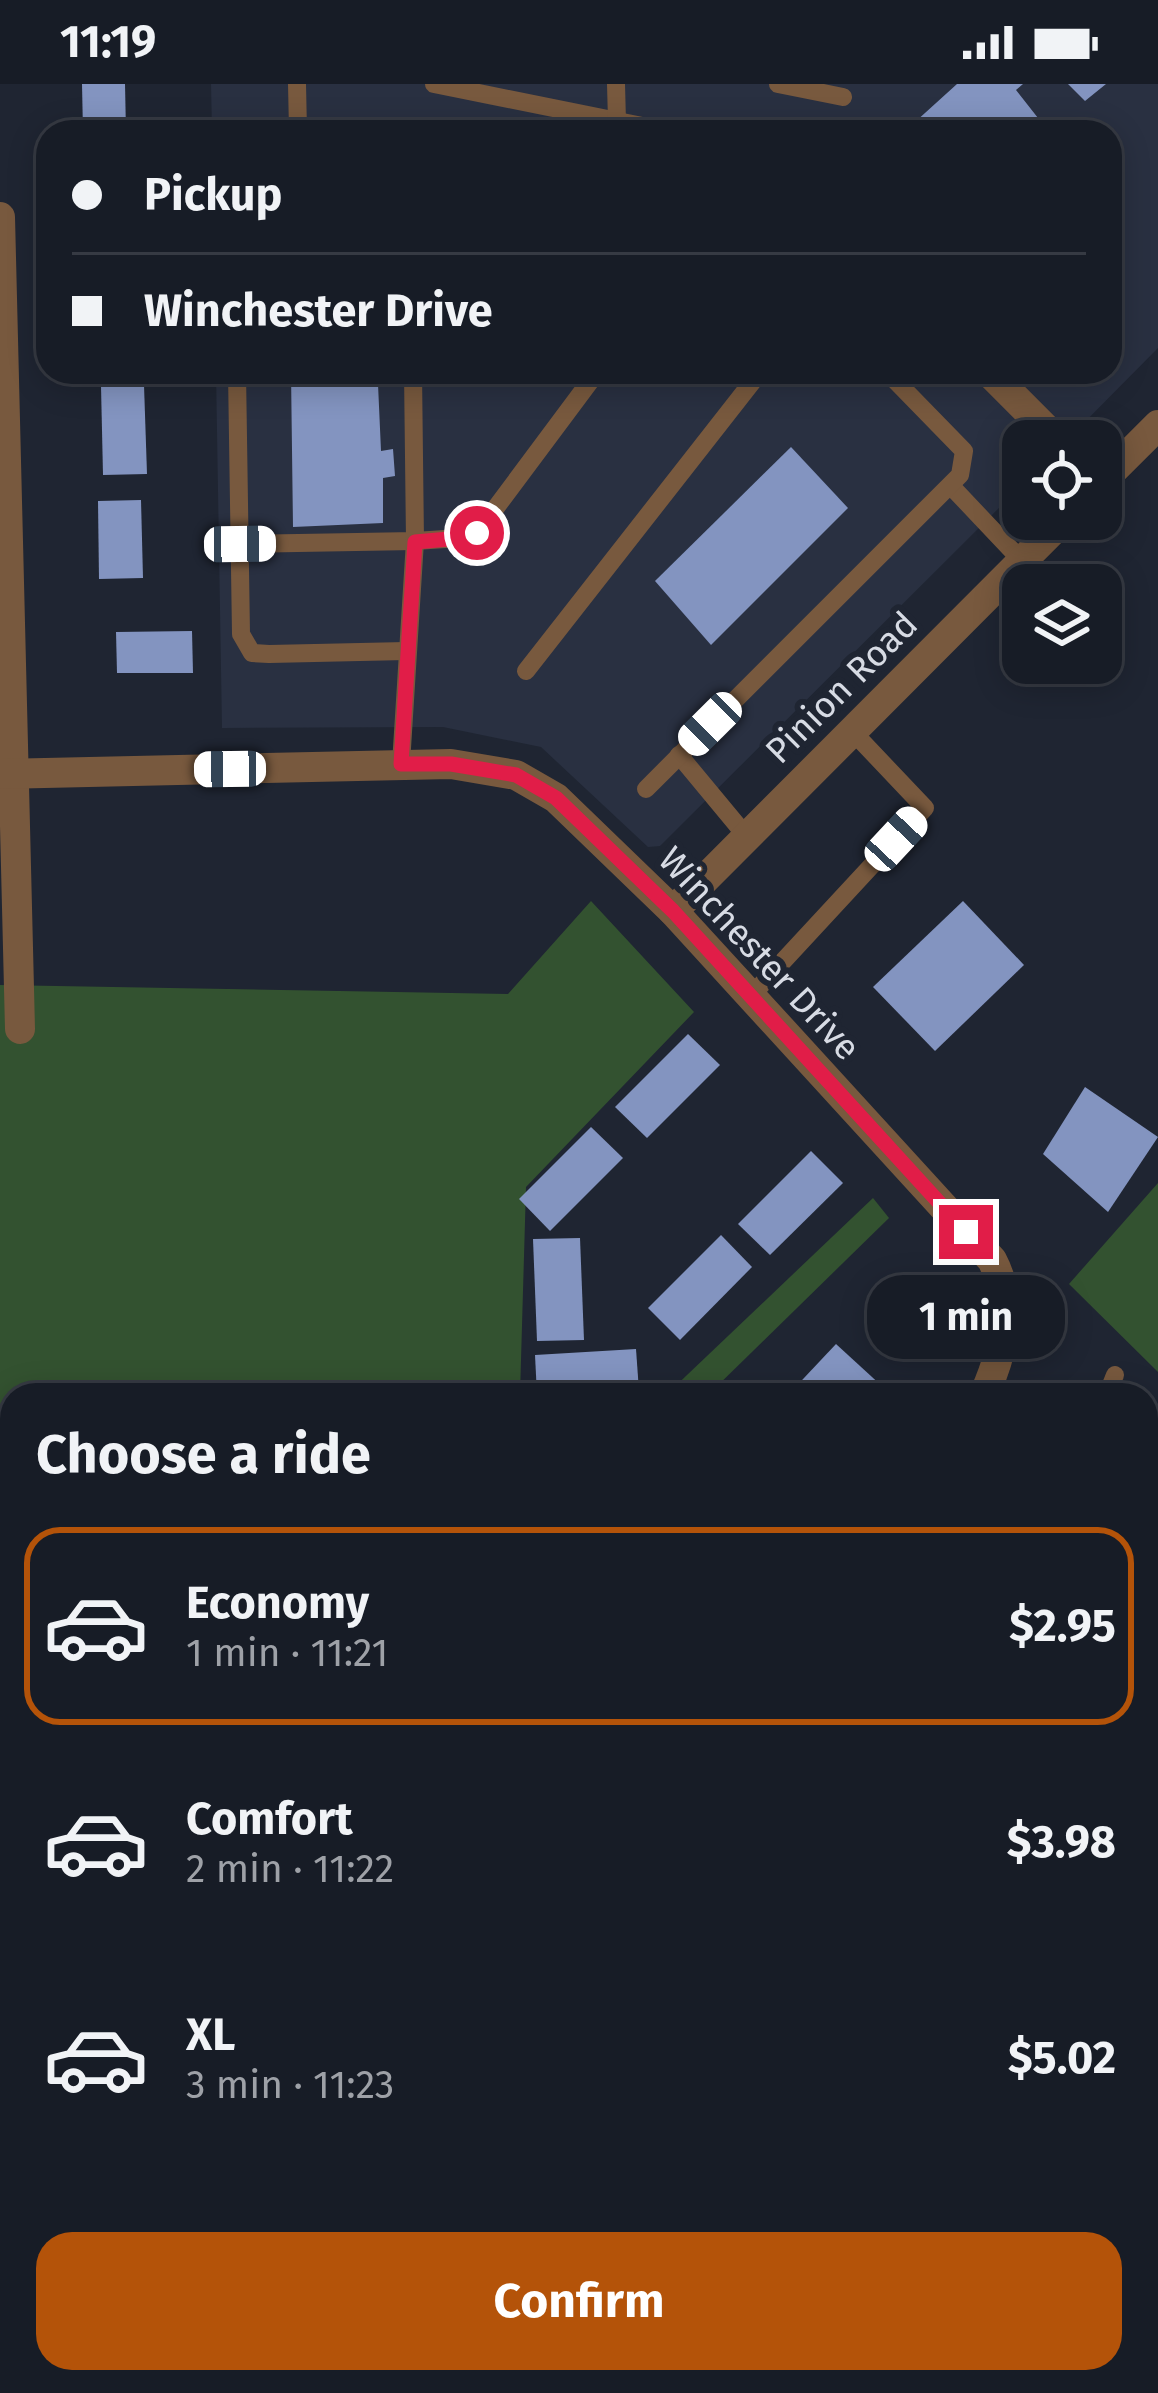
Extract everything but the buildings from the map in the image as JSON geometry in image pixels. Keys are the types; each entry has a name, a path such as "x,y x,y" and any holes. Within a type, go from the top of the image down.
{"street":[{"path":"0,217 8,774 20,1028"},
{"path":"1001,384 1037,420"},
{"path":"1122,461 1158,425"},
{"name":"Pinion Road","path":"673,911 1043,540"},
{"name":"Winchester Drive","path":"8,774 451,764 516,775 556,798 673,911 992,1260 1005,1284 1005,1316 989,1383"}],"lane":[{"path":"297,84 301,120"},
{"path":"434,84 503,91 613,120"},
{"path":"616,84 617,120"},
{"path":"778,84 843,97"},
{"path":"237,384 241,634 252,653 406,651"},
{"path":"401,764 415,542 413,384"},
{"path":"240,544 460,538 485,526 588,384"},
{"path":"526,671 751,384"},
{"path":"646,789 951,487 964,466 964,451 898,384"},
{"path":"951,487 1022,561"},
{"path":"748,998 925,808 852,731"},
{"path":"680,755 747,837"},
{"path":"1112,1383 1115,1375"}],"shaded area":[{"path":"211,84 1158,84 1158,348 1087,420 1002,420 1002,505 660,846 648,847 541,747 443,727 222,728 216,384 1122,384 1122,120 212,120"}],"green space":[{"path":"591,901 694,1012 526,1187 520,1383 0,1383 0,985 508,994"},
{"path":"1158,1183 1158,1372 1069,1284"},
{"path":"873,1198 889,1218 720,1383 679,1383"}],"route":[{"path":"477,533 415,542 401,764 451,764 516,775 556,798 673,911 966,1232"}]}
